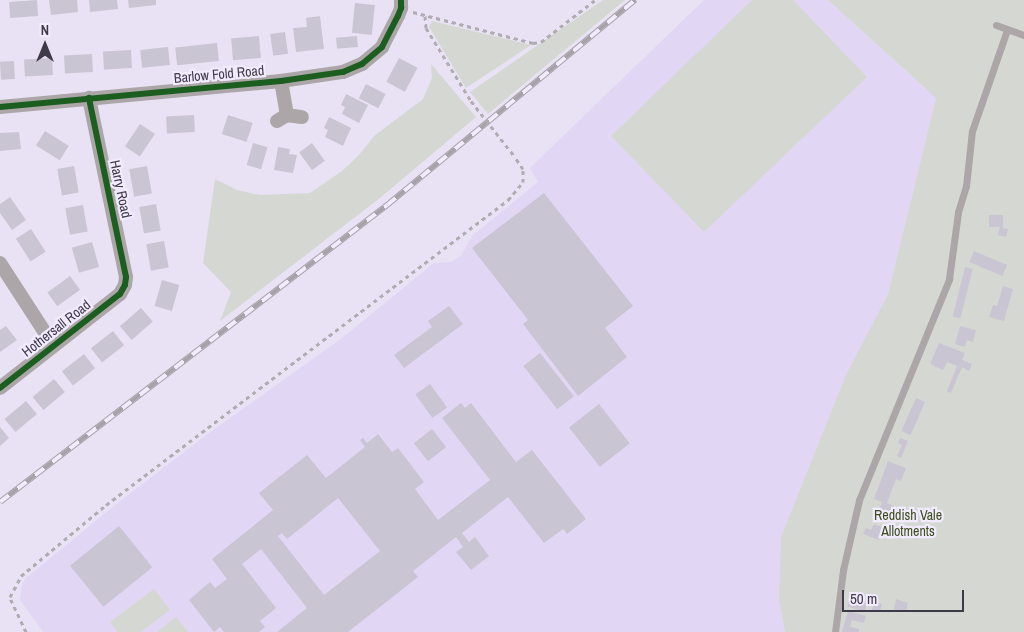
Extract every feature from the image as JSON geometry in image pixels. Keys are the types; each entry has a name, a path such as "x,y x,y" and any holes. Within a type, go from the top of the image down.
{"street":[{"name":"Barlow Fold Road","path":"0,107 281,81 343,72 362,64 382,46 401,4"},
{"name":"Barlow Fold Road","path":"281,81 282,118 302,117"},
{"name":"Harry Road","path":"89,98 126,278 125,285"},
{"path":"0,263 53,345"},
{"name":"Hothersall Road","path":"0,388 120,294 125,285"}],"lane":[{"path":"996,25 1024,35"},
{"path":"835,632 843,570 859,500 949,279 958,212 966,186 972,131 1007,30"}],"path":[{"path":"401,4 425,16 533,43 541,42 595,0"},
{"path":"26,632 10,597 21,576 106,505 508,200 523,182 522,169 515,157 471,101 426,28 425,16"}],"shaded area":[{"path":"704,0 828,0 936,98 888,294 876,318 779,601 785,632 43,632 20,600 22,584 25,579 114,506 205,436 342,338 434,263 452,262 461,256 472,236 538,182 530,168"}],"green space":[{"path":"603,0 625,0 488,114 470,92"},
{"path":"752,0 793,0 867,77 704,232 611,136"},
{"name":"Reddish Vale Allotments","path":"828,0 1024,0 1024,632 785,632 779,601 781,537 846,375 888,294 936,98"},
{"path":"432,21 531,45 466,88 429,27"},
{"path":"431,64 476,117 380,198 220,321 231,292 203,263 215,179 237,190 260,195 310,193 342,171 358,156 374,136 423,99 432,78"},
{"path":"154,589 170,610 141,632 118,632 110,622"},
{"path":"176,617 188,632 157,632"}],"building":[{"path":"37,0 38,16 10,18 9,2"},
{"path":"49,0 77,0 78,12 51,15"},
{"path":"89,0 117,0 118,9 90,12"},
{"path":"128,0 156,0 156,5 129,8"},
{"path":"355,3 375,5 372,35 352,33"},
{"path":"320,16 324,49 296,52 293,28 307,27 306,18"},
{"path":"285,32 288,54 273,56 270,34"},
{"path":"259,36 261,58 233,60 231,38"},
{"path":"357,36 358,47 337,49 336,38"},
{"path":"217,43 219,61 177,65 175,47"},
{"path":"168,47 170,65 142,68 140,50"},
{"path":"131,50 132,68 104,69 103,51"},
{"path":"92,54 93,72 65,73 64,55"},
{"path":"52,58 53,75 25,76 24,59"},
{"path":"399,58 418,68 405,92 386,82"},
{"path":"14,61 15,79 1,80 0,62"},
{"path":"366,84 386,94 378,108 359,98"},
{"path":"346,94 368,105 359,123 342,114 345,107 341,105"},
{"path":"194,115 195,132 167,133 166,116"},
{"path":"228,115 253,123 247,142 222,134"},
{"path":"329,117 351,128 343,146 325,137 328,130 324,128"},
{"path":"140,124 155,134 140,156 125,146"},
{"path":"45,131 69,146 60,160 36,145"},
{"path":"19,132 21,149 0,151 0,133"},
{"path":"253,143 267,147 261,169 247,165"},
{"path":"312,143 325,161 312,170 299,152"},
{"path":"278,147 290,149 289,154 297,155 293,173 274,170"},
{"path":"74,166 79,193 62,196 57,169"},
{"path":"147,166 152,194 134,197 129,169"},
{"path":"544,193 633,306 605,328 627,357 578,396 523,324 528,320 472,248"},
{"path":"10,197 26,220 12,230 0,213 0,204"},
{"path":"156,204 161,231 144,234 139,207"},
{"path":"83,205 88,232 70,235 65,208"},
{"path":"989,215 1003,215 1003,228 1008,229 1006,237 998,235 1000,227 989,227"},
{"path":"31,229 46,252 31,261 16,239"},
{"path":"164,241 169,268 151,271 146,244"},
{"path":"92,242 99,267 79,273 72,248"},
{"path":"974,251 1007,265 1002,276 969,262"},
{"path":"965,267 973,269 960,318 953,316"},
{"path":"70,276 80,290 57,306 47,292"},
{"path":"162,280 179,285 172,311 155,306"},
{"path":"1003,286 1013,289 1004,321 989,317 993,305 997,306"},
{"path":"449,306 463,324 404,368 394,355 432,327 428,321"},
{"path":"141,308 153,322 132,340 120,326"},
{"path":"6,326 17,340 0,352 0,330"},
{"path":"960,326 976,330 973,342 967,340 965,347 955,344"},
{"path":"113,331 124,345 102,362 91,348"},
{"path":"939,343 965,353 962,360 972,364 969,371 962,367 951,393 947,391 957,366 947,362 943,370 930,364"},
{"path":"540,353 574,396 557,409 523,366"},
{"path":"84,354 95,368 73,385 62,371"},
{"path":"54,379 65,392 43,410 33,397"},
{"path":"430,384 447,407 432,418 415,395"},
{"path":"916,398 925,402 910,435 901,431"},
{"path":"26,401 37,414 15,432 5,419"},
{"path":"461,403 465,408 471,403 516,462 532,450 586,519 567,534 563,529 544,543 508,497 462,533 469,542 475,537 489,556 471,570 456,552 463,547 456,537 413,571 418,577 348,632 277,632 307,608 261,549 242,564 276,608 260,621 265,627 259,632 224,632 220,627 214,632 189,600 210,582 215,588 227,579 212,559 273,510 259,493 307,455 326,478 365,447 360,440 363,438 367,443 378,434 392,452 398,448 424,482 415,489 438,520 490,480 442,418","holes":["338,498 380,551 324,595 278,536 282,533 287,539"]},
{"path":"599,404 630,443 600,467 569,427"},
{"path":"0,427 9,438 0,446"},
{"path":"432,429 446,447 428,461 414,443"},
{"path":"900,438 908,441 901,458 897,456 902,445 898,443"},
{"path":"888,461 906,468 901,481 896,479 887,503 894,506 890,517 878,513 882,502 874,499"},
{"path":"874,524 884,528 879,540 863,534 866,528 871,530"},
{"path":"119,526 152,567 103,607 70,566"},
{"path":"850,597 867,602 865,612 847,607"},
{"path":"896,599 908,603 906,612 894,609"},
{"path":"874,602 882,604 880,611 872,610"},
{"path":"848,611 866,616 864,623 852,620 850,627 859,629 859,632 842,632"}],"railway":[{"path":"0,502 387,205 635,0"}],"cycle path":[{"path":"0,107 281,81 343,72 362,64 382,47 398,16 401,0"},
{"path":"0,388 120,294 125,285 126,277 89,98"}]}
